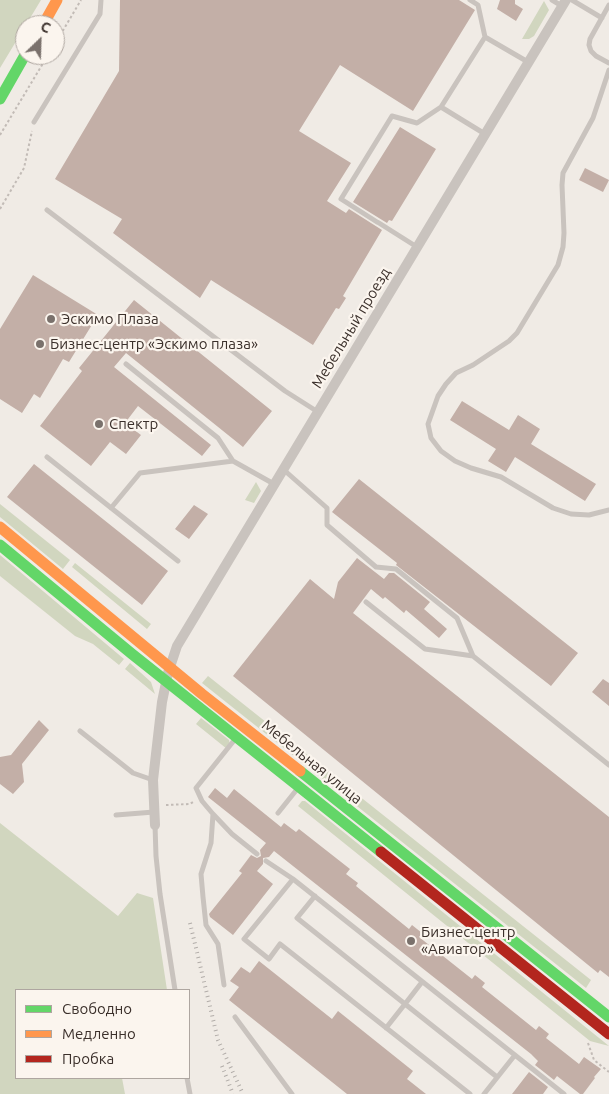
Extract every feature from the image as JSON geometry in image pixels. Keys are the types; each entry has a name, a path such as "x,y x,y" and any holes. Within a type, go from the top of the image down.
{"street":[{"path":"49,15 57,0"},
{"name":"Мебельный проезд","path":"155,825 158,809 153,780 162,702 177,646 564,3"},
{"path":"0,99 19,65"},
{"name":"Мебельная улица","path":"0,527 168,674 237,738 609,1034"},
{"name":"Мебельная улица","path":"0,545 168,674 245,728 609,1017"}],"lane":[{"path":"34,122 100,14 101,0"},
{"path":"417,247 341,199 392,116 417,123 441,107 485,37 478,5 470,0"},
{"path":"552,0 564,3"},
{"path":"572,0 602,18"},
{"path":"609,5 588,45 596,56 609,62"},
{"path":"485,37 528,62"},
{"path":"609,70 593,118 564,173 562,185 564,232 563,247 558,265 517,333 509,341 474,365 456,374 446,384 438,396 428,424 431,438 441,451 455,461 501,477 553,508 571,514 589,515 609,510"},
{"path":"441,107 485,134"},
{"path":"47,210 285,390 318,412"},
{"path":"126,364 218,438 233,461 275,485"},
{"path":"47,456 178,561"},
{"path":"112,508 140,473 233,461"},
{"path":"284,470 327,508 327,525 376,567 396,569 457,618 473,656 609,765"},
{"path":"366,602 424,649 473,656"},
{"path":"245,728 196,788 200,798 213,814 232,834 257,854"},
{"path":"80,731 134,773 153,780"},
{"path":"278,813 307,777"},
{"path":"116,814 158,809"},
{"path":"213,814 211,843 201,874 206,925 218,944 224,985"},
{"path":"155,825 156,856 162,911 175,989"},
{"path":"266,861 293,878 564,1094"},
{"path":"293,878 244,939 269,959 280,944 470,1094"},
{"path":"315,896 297,918 497,1077"},
{"path":"386,1028 422,982"},
{"path":"235,1017 292,1094"},
{"path":"484,1094 515,1055"},
{"path":"188,1079 190,1094"}],"path":[{"path":"65,27 81,0"},
{"path":"0,135 42,65"},
{"path":"0,209 24,168 34,122"},
{"path":"158,809 190,804 200,798"},
{"path":"588,1043 594,1060 609,1072"}],"green space":[{"path":"0,0 41,0 32,15 15,15 15,43 0,68"},
{"path":"544,1 549,10 534,36 529,39 522,39"},
{"path":"256,482 261,491 254,503 245,500"},
{"path":"0,504 70,560 63,569 0,517"},
{"path":"0,555 124,659 119,665 93,644 75,636 0,576"},
{"path":"75,563 151,624 147,629 72,567"},
{"path":"130,663 151,682 155,694 125,669"},
{"path":"208,676 591,980 586,988 202,683"},
{"path":"201,718 229,740 230,745 227,749 196,724"},
{"path":"302,801 305,801 609,1046 590,1041 298,806"},
{"path":"0,823 118,916 137,893 153,898 167,989 15,989 15,1079 122,1079 125,1094 0,1094"}],"building":[{"path":"120,0 459,0 475,10 413,111 340,65 299,131 351,163 327,201 346,213 349,209 382,230 343,296 346,298 339,309 336,308 313,345 211,280 200,298 113,233 122,219 55,179 119,71"},
{"path":"500,0 515,0 515,4 523,9 516,21 497,9"},
{"path":"400,127 436,149 392,221 389,220 387,223 353,202"},
{"path":"585,168 609,180 603,192 579,180"},
{"name":"Бизнес-центр «Эскимо плаза»","path":"33,275 98,315 69,362 63,359 40,398 34,394 22,413 0,399 0,329"},
{"path":"134,300 272,411 243,447 126,353 114,367 211,445 202,456 138,406 125,423 141,435 126,454 110,442 91,466 40,426 82,371 79,368"},
{"path":"462,401 509,430 518,415 540,429 531,444 596,484 585,501 515,457 506,472 488,461 496,449 450,420"},
{"path":"34,464 168,571 142,605 7,497"},
{"path":"359,479 578,653 551,686 396,565 397,563 332,512"},
{"path":"194,505 208,514 189,539 175,529"},
{"path":"357,558 384,579 389,573 394,573 430,602 424,609 447,629 439,638 406,610 404,613 385,597 383,599 371,589 353,613 609,817 609,977 600,970 598,973 233,676 310,579 334,599 338,582"},
{"path":"603,679 609,683 609,706 592,692"},
{"path":"39,720 49,730 22,764 24,782 13,794 0,784 0,757 11,755"},
{"name":"Бизнес-центр «Авиатор»","path":"215,788 227,798 234,789 281,827 284,823 296,832 299,829 350,869 346,874 358,883 356,886 409,929 412,925 422,933 419,937 472,979 475,975 485,983 482,987 536,1030 539,1026 549,1034 546,1038 579,1064 584,1057 601,1069 583,1094 580,1094 557,1076 554,1080 535,1065 538,1061 531,1054 274,851 269,857 263,858 263,864 257,871 273,884 233,935 210,917 209,914 242,873 239,871 251,855 257,858 261,856 260,850 266,843 208,797"},
{"path":"259,961 332,1019 338,1011 413,1071 407,1079 426,1094 347,1094 229,1000 239,987 230,981 241,967 250,973"},
{"path":"529,1072 548,1087 543,1094 512,1094"}],"railway":[{"path":"190,923 218,1040 243,1094"},
{"path":"222,1066 233,1094"}],"traffic: fast":[{"path":"0,99 19,65"},
{"path":"0,545 132,654 381,852"},
{"path":"300,771 609,1017"}],"traffic: slow":[{"path":"49,15 57,0"},
{"path":"0,527 202,694 300,771"}],"traffic: jam":[{"path":"381,852 609,1034"}],"place":[{"name":"Эскимо Плаза","path":"51,319"},
{"name":"Бизнес-центр «Эскимо плаза»","path":"40,344"},
{"name":"Спектр","path":"99,424"},
{"name":"Бизнес-центр «Авиатор»","path":"411,941"}]}
